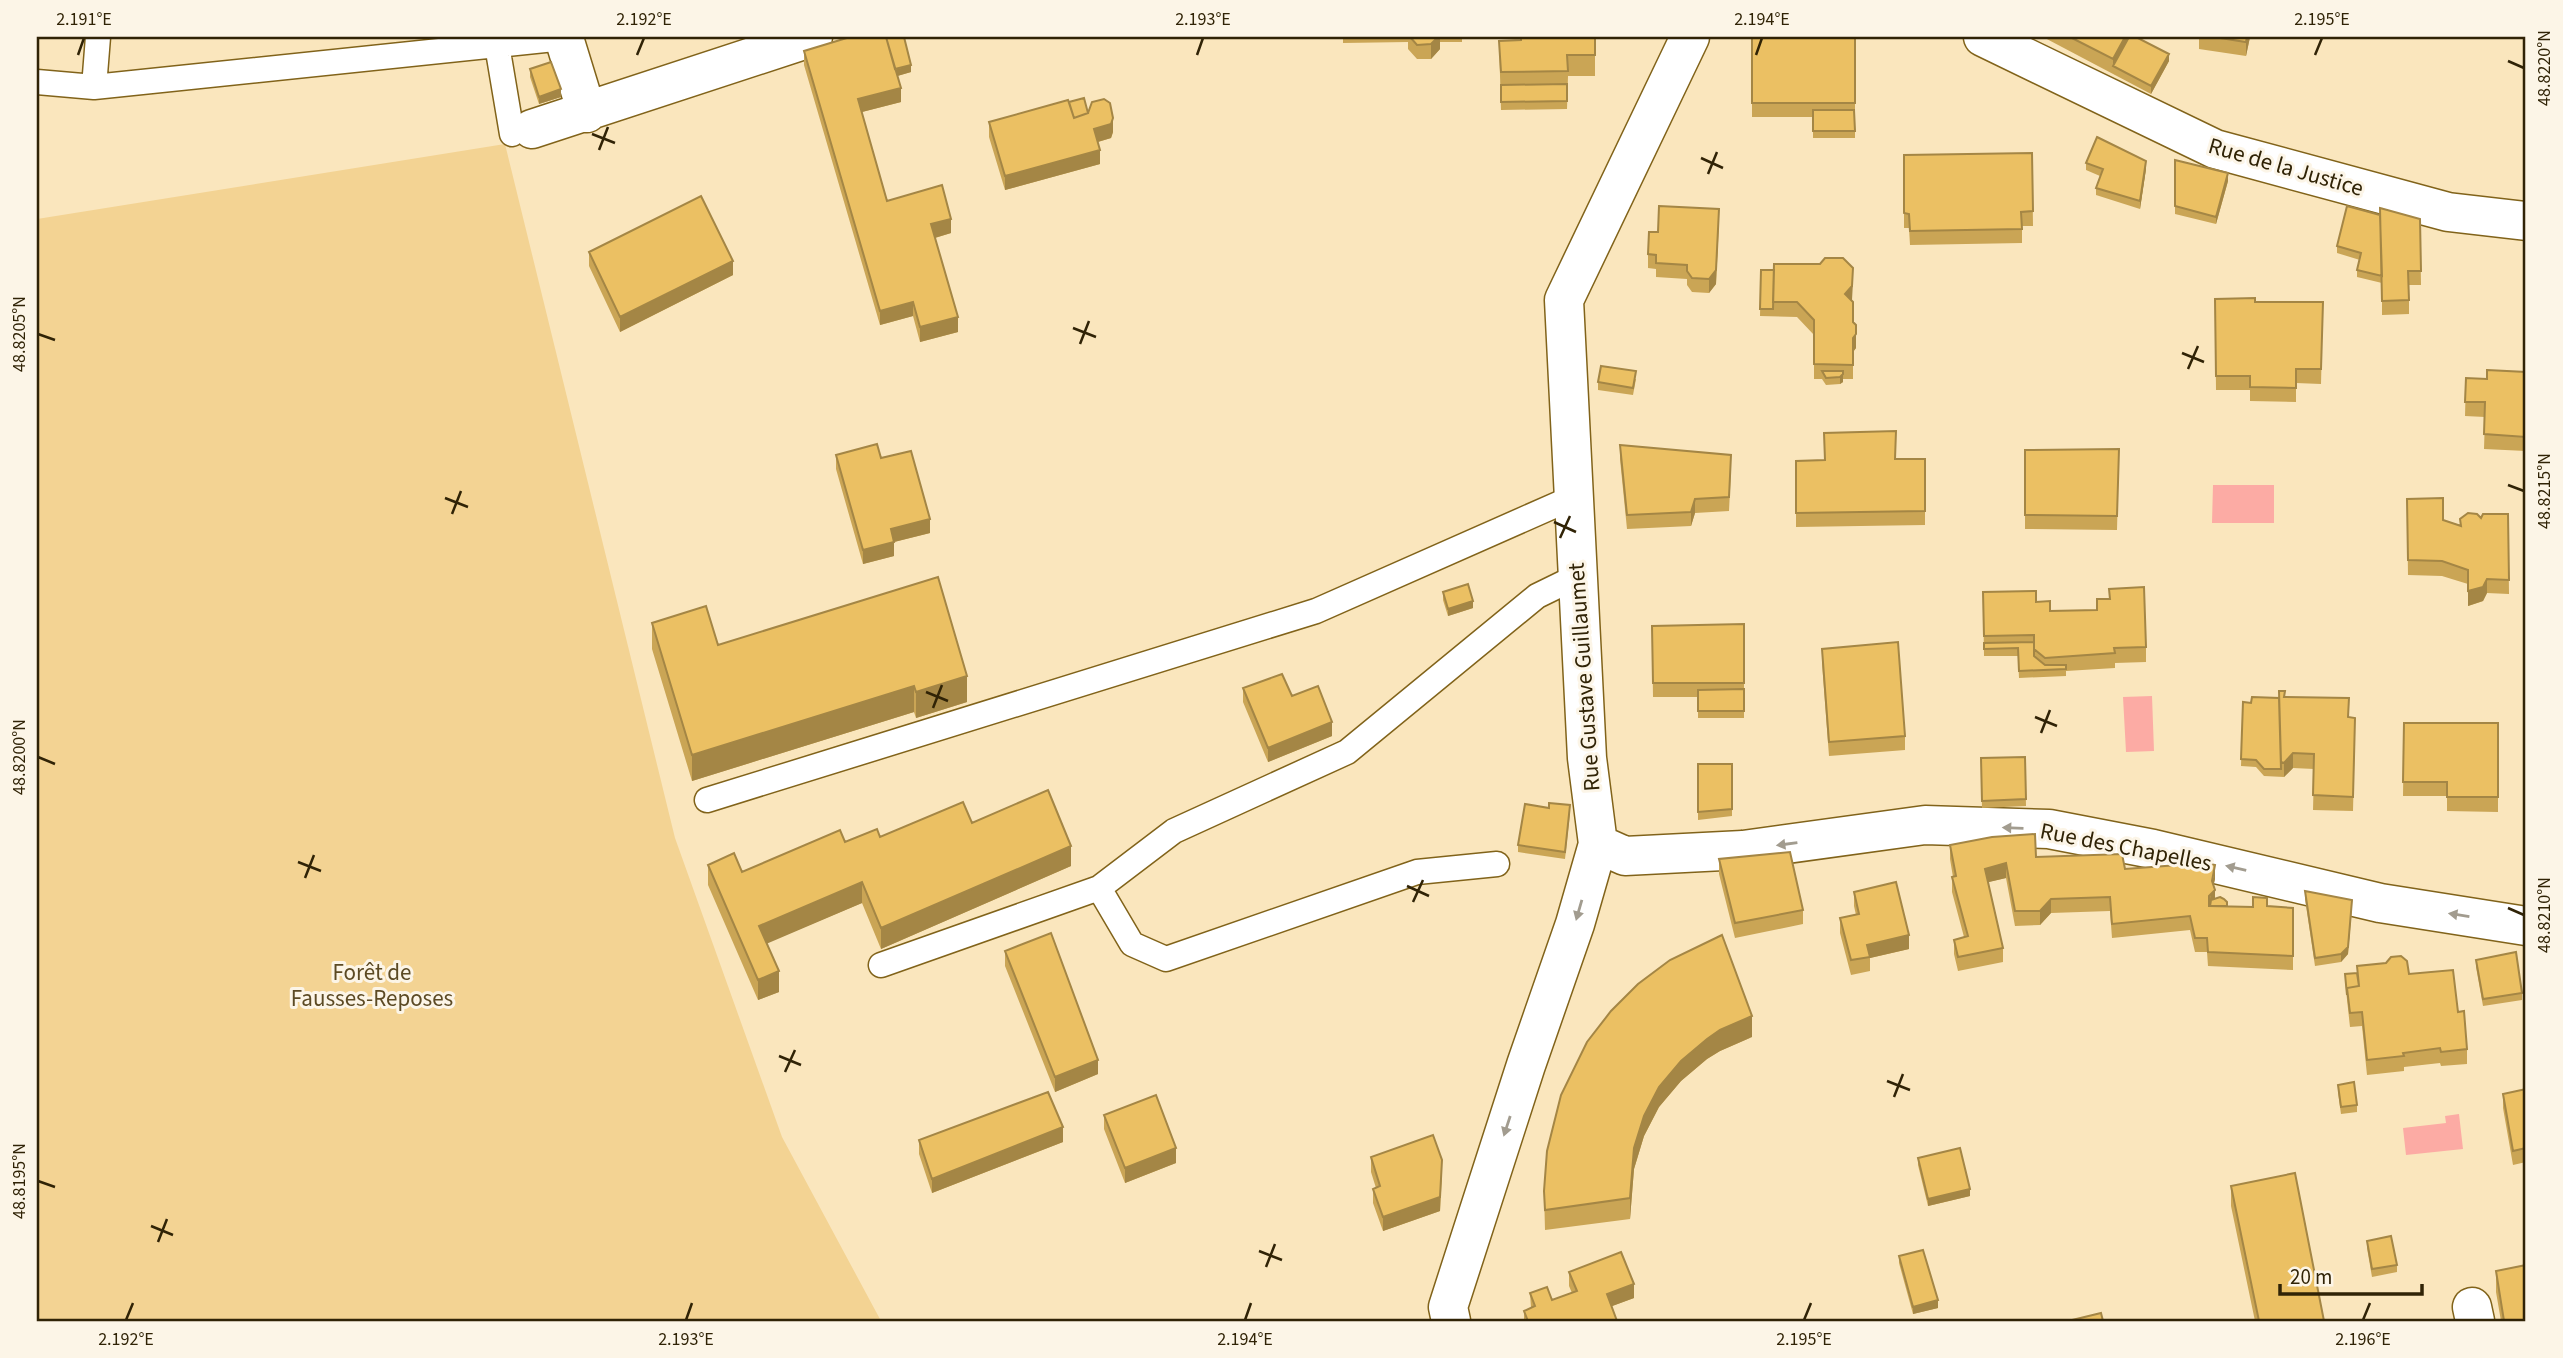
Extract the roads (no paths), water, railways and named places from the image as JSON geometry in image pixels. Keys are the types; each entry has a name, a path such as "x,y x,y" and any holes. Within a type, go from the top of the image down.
{"street":[{"path":"522,131 587,113 813,37"},
{"name":"Rue Gustave Guillaumet","path":"1451,1321 1448,1307 1526,1065 1575,924 1598,844 1587,758 1564,300 1690,37"},
{"name":"Rue de la Justice","path":"1983,37 2215,149 2448,212 2526,221"},
{"path":"564,38 587,113"},
{"name":"Rue des Chapelles","path":"1598,844 1625,856 1743,850 1925,825 2049,829 2153,849 2380,903 2526,926"}],"lane":[{"path":"94,87 97,37"},
{"path":"37,82 94,87 564,38"},
{"path":"497,45 522,131"},
{"path":"707,800 1316,611 1574,497"},
{"path":"881,965 1099,888 1174,831 1347,752 1537,596 1578,576"},
{"path":"1099,888 1132,944 1166,959 1417,872 1497,864"}],"park label":[{"name":"Forêt de Fausses-Reposes","path":"372,985"}]}
